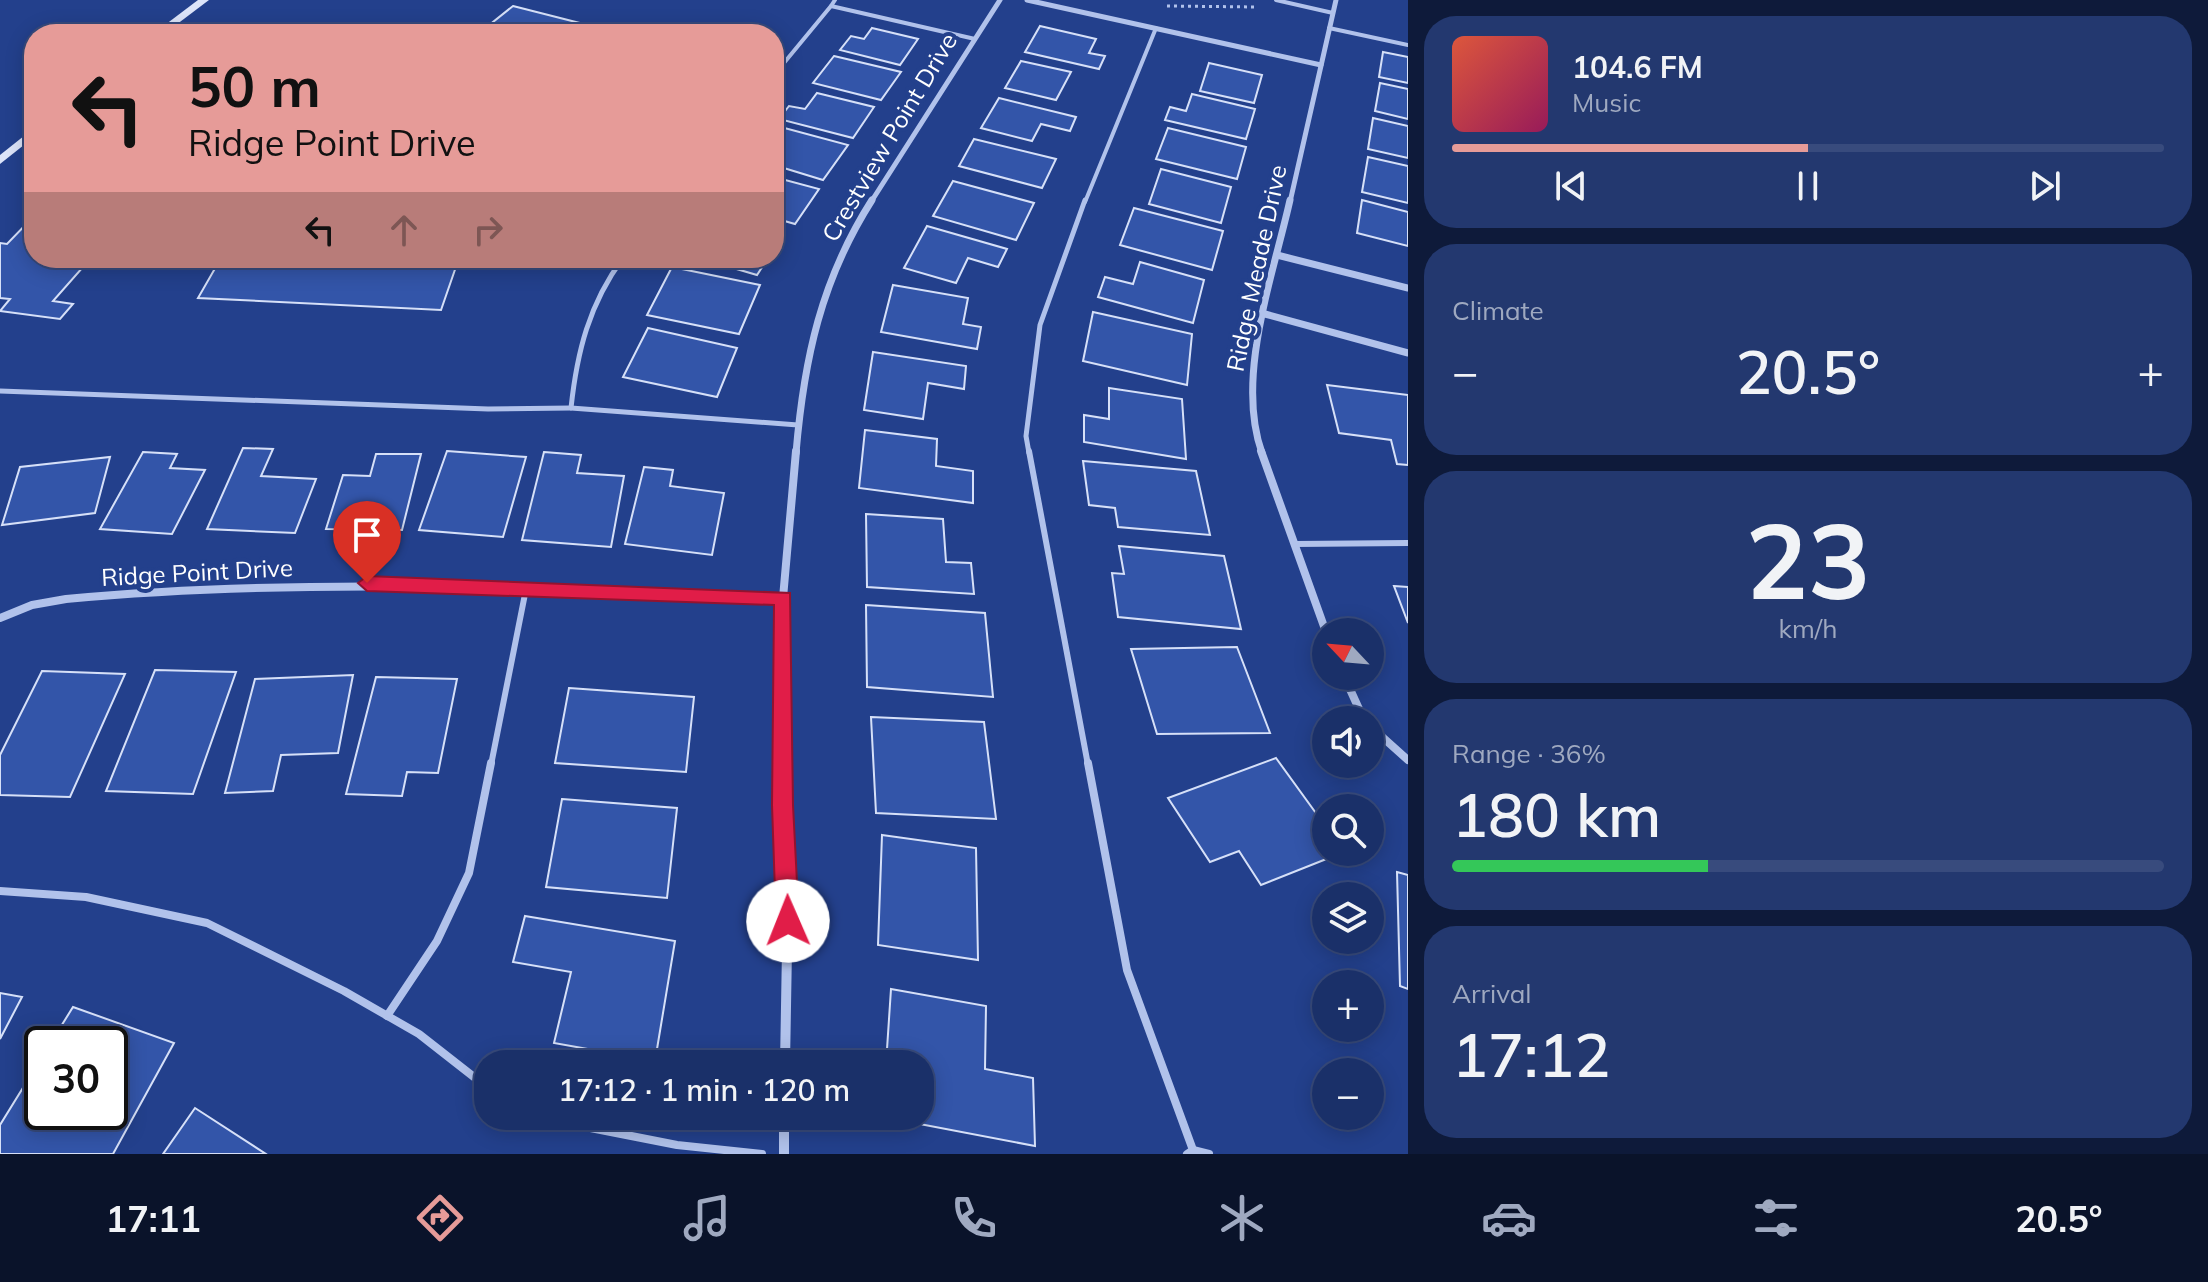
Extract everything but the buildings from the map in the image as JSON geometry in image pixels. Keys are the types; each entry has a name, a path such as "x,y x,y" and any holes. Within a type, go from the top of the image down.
{"main road":[{"path":"172,24 204,0"},
{"path":"0,161 24,140"}],"street":[{"name":"Crestview Point Drive","path":"785,1050 788,892 782,805 783,598 803,376 828,283 862,216 1000,0"},
{"path":"1027,0 1321,65"},
{"name":"Ridge Meade Drive","path":"1321,618 1253,428 1254,359 1336,0"},
{"path":"1277,255 1408,288"},
{"path":"1265,314 1408,353"},
{"name":"Ridge Point Drive","path":"0,618 29,604 203,589 367,583 783,598"},
{"path":"1384,739 1408,760"},
{"path":"784,1130 784,1154"}],"lane":[{"path":"784,63 835,0"},
{"path":"1276,0 1333,13"},
{"path":"831,6 975,39"},
{"path":"1156,28 1093,179 1040,325 1026,436 1127,970 1190,1152 1209,1154"},
{"path":"1329,28 1408,45"},
{"path":"571,408 575,364 600,286 615,268"},
{"path":"0,391 488,409 571,408 798,425"},
{"path":"1295,544 1408,543"},
{"path":"387,1016 437,941 469,873 526,589"},
{"path":"0,891 86,897 207,923 419,1034 474,1077"},
{"path":"609,1130 677,1145 762,1154"}],"route":[{"path":"367,583 783,598 782,805 788,921"}]}
